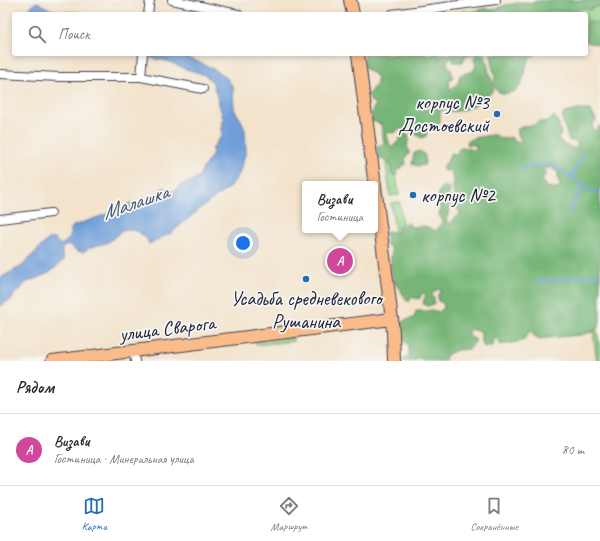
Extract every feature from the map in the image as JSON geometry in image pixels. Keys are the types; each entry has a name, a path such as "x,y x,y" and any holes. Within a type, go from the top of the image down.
{"main road":[{"path":"350,0 352,12"},
{"path":"358,56 375,181"},
{"path":"378,204 383,242 387,319 394,361"},
{"name":"улица Сварога","path":"52,361 134,356 387,319"}],"street":[{"path":"148,12 150,0"},
{"path":"172,0 229,12"},
{"path":"407,12 496,0"},
{"path":"141,77 143,56"},
{"path":"0,74 141,77 203,89"},
{"path":"0,218 51,213"}],"green space":[{"path":"600,0 600,43 588,42 588,12 471,12 529,4"},
{"path":"600,0 600,7 597,6 589,10 584,7 578,10 546,12 469,12 485,8 491,11 506,5 524,2 531,3 537,1"},
{"path":"588,21 600,22 600,43 588,42"},
{"path":"364,56 465,56 463,62 454,62 452,57 448,59 447,64 453,76 449,82 450,90 458,83 460,75 472,72 476,66 474,59 475,56 485,56 493,84 493,90 469,108 460,111 448,111 445,109 440,111 440,122 437,125 438,127 432,130 429,128 426,136 422,138 411,133 409,128 407,130 400,129 394,133 388,132 387,136 391,148 402,136 401,133 403,131 409,136 407,148 409,149 409,152 405,158 406,164 399,170 397,169 395,176 392,175 392,167 387,161 377,157 378,151 376,146 384,144 381,124 372,121 371,119 373,108 376,104 370,101 369,95 377,84 376,76 365,68"},
{"path":"491,56 533,56 529,60 521,85 514,92 500,93 496,90 494,82 495,75 492,67"},
{"path":"577,110 590,110 596,119 595,122 592,123 593,129 596,131 600,125 600,323 596,331 580,335 537,339 530,331 523,341 501,345 496,336 492,346 484,347 481,341 481,332 469,329 468,335 476,340 470,349 457,350 446,355 445,361 424,361 420,358 415,361 401,361 409,356 409,346 403,339 401,323 405,320 414,318 416,311 432,310 439,312 444,308 443,303 438,301 438,294 441,292 441,289 436,290 431,296 434,298 434,304 428,306 424,305 423,302 426,295 422,292 419,299 411,297 410,301 406,300 395,283 391,272 392,250 386,244 386,231 398,232 399,226 402,228 409,225 412,227 425,226 437,231 443,221 439,215 440,209 438,195 443,186 449,188 450,192 448,195 451,205 446,221 452,224 454,218 458,216 461,211 459,211 454,203 457,201 451,172 448,170 444,171 442,168 451,153 458,154 458,150 461,148 475,150 476,145 468,145 468,140 496,135 503,139 511,137 516,142 522,142 516,130 524,126 534,125 538,122 548,122 554,116 559,124 561,134 558,139 565,145 575,149 578,145 575,141 569,141 562,118 564,113","holes":["552,167 558,172 560,186 557,189 551,187 546,188 542,181 543,176 546,175 545,169"]},
{"path":"420,151 425,157 424,166 412,164 414,153"},
{"path":"386,163 395,166 399,195 390,196"},
{"path":"400,202 402,224 409,223 409,225 395,232 391,203"},
{"path":"597,331 600,361 597,361 593,332"},
{"path":"293,337 293,341 256,345 256,342"}],"water":[{"path":"37,2 55,11 75,12 32,12 30,8"},
{"path":"150,56 185,56 210,67 226,77 233,87 234,109 245,130 246,151 239,174 229,188 210,201 171,233 149,244 147,239 139,232 128,229 120,232 109,242 89,248 83,252 77,251 70,245 62,248 64,260 49,273 25,283 21,289 15,293 12,299 0,306 0,278 22,266 48,239 55,239 61,245 70,238 70,231 73,226 107,214 116,213 130,203 134,205 141,205 148,203 155,199 160,190 164,187 174,191 182,184 199,177 213,154 212,149 222,135 223,118 213,83 205,75 167,61 151,58"}],"waterway":[{"path":"572,177 582,153"},
{"path":"522,170 532,164 540,166 552,164 592,192 600,191"},
{"path":"570,213 575,199 585,186"},
{"path":"537,282 600,274"}],"place":[{"name":"корпус №3 Достоевский","path":"497,114"},
{"name":"корпус №2","path":"413,195"},
{"name":"Визави","path":"340,261"},
{"name":"Усадьба средневекового Рушанина","path":"306,279"}],"water label":[{"name":"Малашка","path":"135,202"}]}
